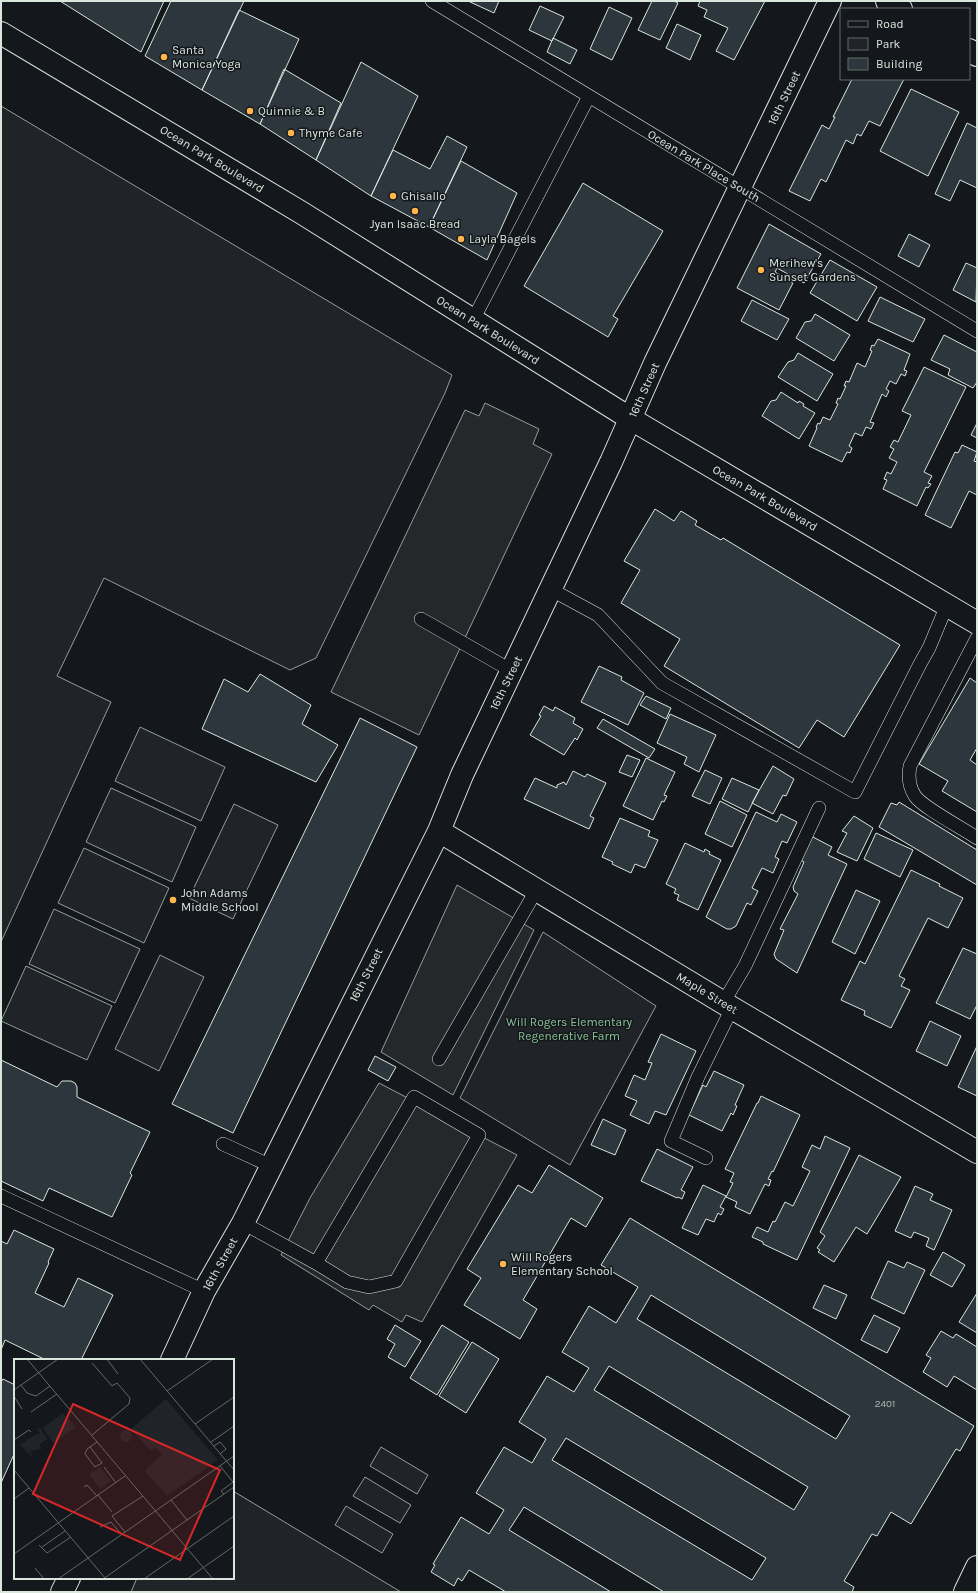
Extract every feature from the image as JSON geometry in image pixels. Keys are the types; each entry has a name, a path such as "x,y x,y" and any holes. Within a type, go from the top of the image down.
{"street":[{"name":"16th Street","path":"172,1359 204,1291 243,1223 439,831 462,775 631,419 655,363 830,1"},
{"path":"887,1 899,8"},
{"name":"Ocean Park Boulevard","path":"1,33 302,213 631,419 977,623"},
{"name":"Maple Street","path":"439,831 728,1006 977,1152"},
{"path":"965,1592 977,1567"},
{"path":"62,1592 68,1579"}],"lane":[{"name":"Ocean Park Place South","path":"432,1 977,331"},
{"path":"473,320 589,96"},
{"path":"550,589 598,615 662,683 855,792 929,648 948,605"},
{"path":"421,619 512,671"},
{"path":"977,638 910,766 908,778 915,796 928,807 977,838"},
{"path":"706,1158 671,1141 745,966 819,808"},
{"path":"439,1059 537,889"},
{"path":"243,1223 316,1263 347,1282 369,1287 396,1280 479,1135 414,1097 316,1263"},
{"path":"223,1144 271,1166"},
{"path":"1,1196 204,1291"}],"green space":[{"path":"1,106 452,375 445,393 316,658 290,670 104,578 57,676 111,702 1,942"},
{"path":"140,727 225,767 201,821 115,781"},
{"path":"111,788 196,827 172,882 86,842"},
{"path":"234,804 278,825 233,919 189,898"},
{"path":"84,848 169,888 144,943 58,903"},
{"path":"54,909 140,949 115,1003 29,964"},
{"name":"Will Rogers Elementary Regenerative Farm","path":"543,932 656,1006 570,1165 460,1098"},
{"path":"160,955 204,977 159,1071 115,1049"},
{"path":"26,966 112,1006 87,1060 1,1021"},
{"path":"381,1447 428,1475 417,1494 370,1466"},
{"path":"365,1477 411,1505 400,1523 353,1496"},
{"path":"234,1492 401,1592 131,1592 137,1579 234,1579"},
{"path":"346,1506 393,1534 382,1553 335,1525"}],"shaded area":[{"path":"485,403 539,429 533,444 552,454 419,735 331,692 465,410 479,416"},
{"path":"457,885 534,930 453,1095 381,1052"},
{"path":"379,1083 517,1155 422,1322 406,1315 402,1322 373,1305 369,1310 281,1255 310,1198"}],"building":[{"path":"60,1 164,1 141,52"},
{"path":"171,1 244,1 202,90 145,56"},
{"path":"468,1 499,1 494,13"},
{"path":"652,1 674,1 678,3 660,40 638,30"},
{"path":"700,1 765,1 734,60 716,51 728,28 704,17 707,10 698,6"},
{"path":"540,6 564,17 552,41 529,30"},
{"path":"609,7 632,18 612,60 590,49"},
{"path":"239,10 299,39 260,124 202,90"},
{"path":"677,24 701,35 690,60 666,48"},
{"path":"553,38 577,50 570,64 547,52"},
{"path":"361,62 418,96 371,196 316,160"},
{"path":"284,69 341,103 316,160 260,124"},
{"path":"852,80 903,80 880,126 869,121 861,136 857,134 853,144 846,140 826,182 821,179 810,201 789,191 822,125 829,129 835,117 833,117"},
{"path":"911,89 959,112 928,176 880,151"},
{"path":"967,123 977,128 977,188 960,180 950,201 935,194"},
{"path":"447,136 467,147 429,227 371,196 393,150 430,169"},
{"path":"461,161 517,193 487,260 429,227"},
{"path":"583,183 663,231 613,316 618,319 608,337 524,286"},
{"path":"769,224 821,254 804,283 777,268 775,272 793,283 779,310 737,288"},
{"path":"909,234 930,245 919,267 898,256"},
{"path":"830,260 877,287 857,321 810,293"},
{"path":"966,263 977,268 976,302 953,290"},
{"path":"880,297 925,319 913,342 868,321"},
{"path":"752,300 789,319 777,340 741,321"},
{"path":"815,314 850,335 834,361 796,338 805,322 811,321"},
{"path":"944,335 977,352 977,382 973,388 948,375 950,369 931,360"},
{"path":"878,339 910,354 904,370 907,371 905,376 901,374 896,384 890,381 886,389 889,391 886,397 882,394 870,422 874,423 871,429 866,427 862,436 855,433 849,446 852,448 850,453 847,452 842,462 809,446 818,423 820,424 823,417 830,420 838,404 836,403 838,398 840,399 846,386 844,386 846,381 849,382 857,363 865,367 872,351 870,350 872,345 874,346"},
{"path":"798,353 833,374 817,401 778,377 788,362 794,360"},
{"path":"924,367 966,387 924,472 932,476 928,483 931,484 928,488 926,487 917,506 883,489 887,480 884,479 887,472 891,474 897,462 889,458 894,449 890,447 894,440 898,442 911,415 902,411"},
{"path":"781,392 798,403 799,401 804,404 803,406 815,413 799,439 762,416 771,401 776,400"},
{"path":"977,423 977,438 971,435"},
{"path":"962,445 977,452 974,461 977,462 977,495 969,491 951,528 925,515 955,452 958,453"},
{"path":"655,509 674,521 681,511 697,521 695,525 721,540 723,538 900,645 844,737 817,720 799,748 664,666 680,639 621,603 640,570 624,561"},
{"path":"599,666 622,677 621,680 644,693 628,725 581,702"},
{"path":"260,674 311,705 302,724 338,745 316,782 202,729 224,679 248,692"},
{"path":"970,678 977,683 977,748 970,760 977,765 977,812 942,791 948,781 919,764"},
{"path":"646,696 671,708 666,719 640,705"},
{"path":"544,706 553,711 555,707 575,718 573,723 583,729 577,740 575,738 564,755 530,735 541,716 539,715"},
{"path":"670,714 716,735 699,772 684,764 687,757 657,743"},
{"path":"360,718 417,747 233,1133 172,1104"},
{"path":"603,719 655,749 649,758 597,728"},
{"path":"627,755 640,760 632,777 619,772"},
{"path":"646,758 675,772 664,795 667,796 664,802 662,801 653,820 623,806"},
{"path":"773,766 794,779 786,796 783,795 773,814 752,803"},
{"path":"705,770 722,778 710,804 692,796"},
{"path":"573,771 585,777 587,774 606,783 590,816 594,818 589,829 524,799 535,778 557,788 557,785 564,782 566,785"},
{"path":"732,778 759,790 748,812 722,799"},
{"path":"720,801 747,815 732,847 705,834"},
{"path":"899,802 977,850 977,885 879,827 891,803 897,805"},
{"path":"756,812 777,822 781,814 797,822 787,843 782,841 775,857 779,859 773,873 762,868 752,888 758,891 751,905 747,903 736,926 731,929 727,929 706,917"},
{"path":"854,816 873,828 857,861 837,852 847,833 842,831"},
{"path":"620,818 650,831 648,836 658,840 645,868 635,864 631,873 612,864 613,862 602,857"},
{"path":"876,833 913,850 900,877 864,859"},
{"path":"811,836 832,847 828,855 847,864 797,973 776,959 774,954 784,930 780,929 798,894 794,891 793,887 804,862 799,859"},
{"path":"685,843 704,852 705,849 710,852 709,854 721,860 698,910 677,900 679,895 674,893 676,889 666,884"},
{"path":"911,870 940,884 939,886 963,898 948,928 928,918 899,976 905,979 901,986 910,990 891,1028 864,1015 865,1011 841,1000 860,961 865,964"},
{"path":"856,890 880,901 855,954 832,942"},
{"path":"963,948 977,954 977,1005 970,1019 936,1003"},
{"path":"930,1021 961,1036 947,1066 916,1051"},
{"path":"661,1034 696,1051 666,1115 655,1111 649,1124 630,1115 637,1101 625,1096 634,1075 645,1080 652,1063 648,1062"},
{"path":"977,1046 977,1096 958,1087"},
{"path":"375,1056 396,1067 388,1081 368,1070"},
{"path":"1,1060 57,1087 62,1081 71,1081 75,1083 77,1087 77,1097 150,1132 130,1173 132,1175 112,1217 49,1188 43,1201 1,1181"},
{"path":"714,1071 744,1085 735,1105 737,1106 733,1115 731,1113 722,1131 689,1115 703,1085 706,1087"},
{"path":"761,1096 800,1115 773,1172 772,1171 768,1179 771,1180 769,1186 765,1184 750,1214 735,1207 737,1202 726,1197 733,1183 730,1182 734,1173 725,1169"},
{"path":"603,1119 626,1130 615,1155 591,1145"},
{"path":"825,1136 850,1148 797,1260 763,1244 763,1242 752,1237 757,1227 768,1232 785,1202 793,1206 810,1171 802,1167 812,1145 820,1149"},
{"path":"657,1149 693,1167 681,1190 685,1192 682,1199 641,1181"},
{"path":"859,1155 901,1177 867,1234 856,1227 834,1262 818,1252 820,1250 817,1248 825,1236 820,1232"},
{"path":"549,1165 603,1198 586,1227 571,1218 523,1300 537,1309 520,1339 464,1305 481,1278 467,1269 518,1185 532,1193"},
{"path":"703,1185 726,1196 720,1207 724,1209 721,1215 718,1213 714,1222 706,1219 698,1235 682,1228"},
{"path":"915,1186 933,1194 930,1200 952,1210 934,1250 926,1246 929,1238 914,1232 911,1238 895,1231"},
{"path":"630,1218 974,1426 960,1451 956,1449 911,1524 891,1512 877,1536 872,1534 844,1581 854,1587 852,1592 664,1592 524,1507 509,1530 611,1592 506,1592 469,1570 462,1581 458,1578 454,1586 431,1572 435,1565 433,1564 461,1517 489,1534 504,1510 476,1493 504,1447 532,1463 546,1439 519,1422 547,1376 574,1392 589,1368 562,1352 589,1306 616,1323 638,1287 601,1265","holes":["651,1295 850,1416 836,1439 637,1319","609,1366 808,1487 794,1510 594,1390","566,1438 766,1558 752,1580 552,1460"]},
{"path":"14,1230 54,1249 35,1293 64,1307 78,1278 113,1295 81,1359 44,1359 5,1340 1,1350 1,1241 7,1244"},
{"path":"943,1252 965,1265 952,1287 930,1275"},
{"path":"888,1261 904,1268 907,1262 925,1270 904,1314 871,1298"},
{"path":"824,1285 847,1295 836,1319 813,1308"},
{"path":"977,1293 977,1333 959,1322"},
{"path":"874,1315 900,1328 887,1353 861,1340"},
{"path":"395,1325 421,1341 405,1367 388,1357 395,1344 387,1339"},
{"path":"442,1325 469,1342 437,1395 410,1378"},
{"path":"941,1331 953,1338 956,1334 977,1347 977,1390 954,1376 947,1387 923,1372 931,1358 926,1355"},
{"path":"472,1342 499,1359 466,1413 439,1396"},
{"path":"3,1379 14,1384 14,1454 1,1483 1,1382"}],"place":[{"name":"Santa Monica Yoga","path":"164,57"},
{"name":"Quinnie & B","path":"250,111"},
{"name":"Thyme Cafe","path":"291,133"},
{"name":"Ghisallo","path":"393,196"},
{"name":"Jyan Isaac Bread","path":"415,211"},
{"name":"Layla Bagels","path":"461,239"},
{"name":"Merihew's Sunset Gardens","path":"761,270"},
{"name":"John Adams Middle School","path":"173,900"},
{"name":"Will Rogers Elementary School","path":"503,1264"}]}
